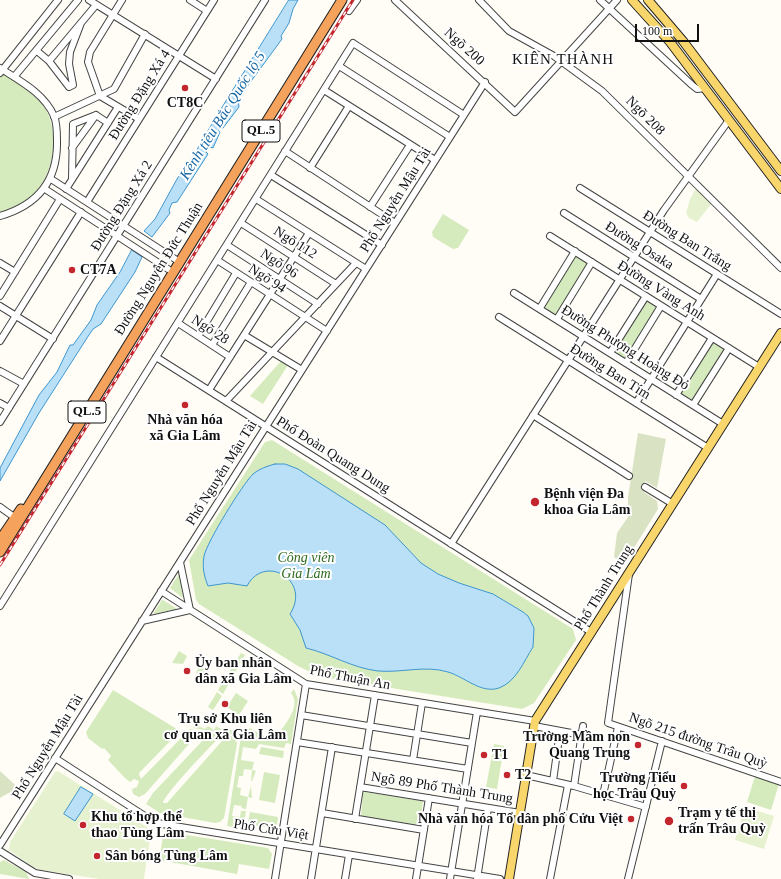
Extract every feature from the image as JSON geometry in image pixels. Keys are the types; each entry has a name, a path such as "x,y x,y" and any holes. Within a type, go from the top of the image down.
{"highway":[{"name":"Đường Nguyễn Đức Thuận","path":"0,552 335,0"},
{"name":"Đường Nguyễn Đức Thuận","path":"177,260 342,0"},
{"name":"Đường Nguyễn Đức Thuận","path":"0,540 14,517 17,516 171,271"}],"main road":[{"path":"632,0 680,56 781,190"},
{"path":"648,0 689,48 781,171"},
{"path":"680,56 689,48"},
{"name":"Phố Thành Trung","path":"509,879 535,723 781,333"}],"street":[{"path":"0,216 28,203 44,189 51,179 57,148 54,117 37,93 14,76 1,70 58,0"},
{"path":"14,76 37,51 78,0"},
{"path":"89,0 216,79"},
{"path":"122,0 88,57 89,68 100,96 139,119"},
{"path":"190,0 207,11"},
{"name":"Đường Đặng Xá 4","path":"87,202 214,0"},
{"path":"349,11 357,0"},
{"name":"Ngõ 200","path":"395,0 485,82 515,112 562,61"},
{"name":"Ngõ 208","path":"479,0 509,30 541,47 587,78 781,268"},
{"path":"600,0 692,85 697,89 705,88"},
{"path":"562,61 617,0"},
{"name":"Đường Đặng Xá 2","path":"0,422 265,1"},
{"path":"49,61 96,4"},
{"path":"37,51 49,61 69,87 73,85 69,64 70,52 81,23"},
{"path":"54,117 114,89 145,34"},
{"path":"0,606 353,43 464,115"},
{"path":"339,66 450,137"},
{"name":"Phố Nguyễn Mậu Tài","path":"0,845 485,82"},
{"path":"324,90 435,160"},
{"path":"310,168 349,106"},
{"path":"66,189 118,107"},
{"path":"96,115 108,123"},
{"path":"72,179 73,124 96,115"},
{"path":"72,148 96,115"},
{"path":"451,544 619,279 688,177 729,120"},
{"path":"370,207 410,145"},
{"path":"285,152 395,223"},
{"path":"271,175 382,245"},
{"path":"51,179 177,260"},
{"name":"Đường Ban Trắng","path":"580,188 781,314"},
{"path":"44,189 171,271"},
{"path":"0,296 60,199"},
{"path":"256,199 366,269"},
{"path":"0,341 81,212"},
{"name":"Đường Osaka","path":"564,213 701,299"},
{"name":"Ngõ 112","path":"240,223 336,284"},
{"path":"209,390 309,233"},
{"name":"Đường Vàng Anh","path":"550,236 759,368"},
{"name":"Ngõ 96","path":"227,245 318,304"},
{"path":"540,308 575,251"},
{"name":"Ngõ 94","path":"217,260 327,331"},
{"path":"557,319 592,262"},
{"path":"0,263 15,272"},
{"path":"226,401 356,263"},
{"path":"198,336 236,273"},
{"path":"636,403 717,274"},
{"path":"212,345 251,282"},
{"name":"Đường Phượng Hoàng Đỏ","path":"514,293 724,424"},
{"path":"610,353 646,296"},
{"path":"0,306 53,339"},
{"path":"626,363 661,306"},
{"name":"Đường Ban Tím","path":"499,317 708,448"},
{"name":"Ngõ 28","path":"178,323 230,356"},
{"path":"244,335 302,370"},
{"path":"676,394 712,338"},
{"path":"693,405 729,348"},
{"name":"Phố Đoàn Quang Dung","path":"156,357 591,632"},
{"path":"0,371 24,384"},
{"path":"0,403 9,408"},
{"path":"533,414 629,476"},
{"path":"645,487 673,504"},
{"path":"0,507 14,517"},
{"path":"142,621 190,610 180,562"},
{"name":"Ngõ 215 đường Trâu Quỳ","path":"629,572 608,723 781,782"},
{"name":"Phố Thuận An","path":"161,591 306,684 477,712 535,723 560,731 582,735"},
{"path":"275,879 306,684"},
{"path":"355,819 375,695"},
{"path":"413,760 422,703"},
{"path":"450,879 477,712"},
{"path":"301,715 472,743"},
{"path":"550,879 583,726"},
{"path":"603,795 618,727"},
{"path":"553,781 560,731"},
{"path":"297,742 468,769"},
{"path":"628,879 662,742"},
{"path":"311,879 332,747"},
{"name":"Phố Cửu Việt","path":"55,758 157,823 451,871 477,877 500,879"},
{"path":"526,775 571,785 646,807"},
{"name":"Ngõ 89 Phố Thành Trung","path":"360,787 520,813"},
{"path":"416,879 429,798"},
{"path":"477,877 488,808"},
{"path":"322,814 424,830"},
{"path":"0,851 34,876 68,879"},
{"path":"345,879 349,855"}],"green space":[{"path":"0,71 24,86 39,99 43,105 50,120 53,136 53,154 41,185 30,198 16,207 0,212"},
{"path":"696,188 712,203 697,222 689,218 686,213 690,199"},
{"path":"443,214 469,230 458,248 453,249 433,237 432,232"},
{"path":"575,251 592,262 557,319 540,308"},
{"path":"646,296 661,306 626,363 610,353"},
{"path":"712,342 725,350 693,400 680,393"},
{"path":"281,361 288,365 263,404 250,396"},
{"path":"638,433 666,439 657,488 645,481 644,492 657,501 658,509 624,564 614,557 617,533 628,517 628,497"},
{"name":"Công viên Gia Lâm","path":"272,440 573,629 576,640 534,703 522,709 329,678 312,673 298,666 199,604 196,600 189,560 265,442"},
{"path":"179,574 183,598 170,588"},
{"path":"163,600 177,609 153,614"},
{"path":"179,651 187,656 183,664 172,663"},
{"path":"241,653 245,655 223,694 218,690"},
{"path":"200,665 209,670 201,681 196,672"},
{"path":"294,689 298,699 291,744 286,743 284,748 259,744 256,749 243,747 241,760 254,762 252,770 244,769 243,776 239,776 237,787 241,788 240,795 248,797 246,809 241,808 242,806 234,805 232,816 240,817 241,811 246,811 243,829 227,826 241,736 193,728 196,725 205,729 208,726 214,730 216,726 225,732 227,728 240,735 245,733 250,728 273,741 290,718 293,711 294,699 291,693"},
{"path":"113,690 180,731 140,772 139,774 141,779 190,729 235,737 237,744 224,818 220,822 215,823 160,813 146,804 153,793 206,737 204,735 196,736 145,794 139,797 133,794 132,789 137,787 139,781 134,779 130,782 125,778 108,760 111,756 104,748 102,749 88,738 86,732","holes":["219,738 222,741 167,803 163,803 165,798 179,781 207,750"]},
{"path":"217,692 222,696 213,710 208,707"},
{"path":"236,693 248,701 239,715 227,707"},
{"path":"494,744 504,746 497,789 486,787"},
{"path":"261,747 284,751 283,758 259,754"},
{"path":"252,770 256,771 251,781"},
{"path":"0,771 24,793 22,796 16,792 13,792 0,798"},
{"name":"Khu tổ hợp thể thao Tùng Lâm","path":"58,771 147,827 150,839 144,879 99,879 41,870 33,867 9,850 10,842 55,772"},
{"path":"264,772 280,775 275,803 259,800"},
{"path":"755,776 779,784 771,810 747,802"},
{"path":"251,786 252,798 248,797"},
{"path":"365,792 423,801 420,824 418,826 361,816 363,793"},
{"path":"745,807 774,816 764,849 735,840"},
{"path":"250,812 278,817 277,825 265,833 266,827 248,824"},
{"path":"168,832 268,848 272,854 269,869 239,864 237,874 159,860 163,837"},
{"path":"4,860 26,872 29,879 0,874 0,862"}],"water":[{"name":"Kênh tiêu Bắc Quốc lộ 5","path":"289,0 298,0 293,9 289,23 281,36 282,39 242,96 240,95 238,98 239,107 223,128 218,130 220,132 213,148 210,147 206,152 208,154 177,202 172,203 169,210 170,213 152,237 144,231 155,219 177,179 195,153"},
{"path":"132,250 142,257 135,272 101,324 93,329 87,338 39,413 0,481 0,468 39,395 57,372 70,345 73,345 91,320 97,305 120,272"},
{"name":"Công viên Gia Lâm","path":"275,464 285,464 298,469 385,525 421,563 438,574 459,583 493,594 528,616 534,628 533,647 515,676 499,688 486,689 454,674 439,670 422,669 378,671 359,667 306,648 300,630 290,614 295,602 295,591 291,581 283,575 274,571 264,572 255,576 247,586 228,583 208,586 205,579 203,564 204,556 211,539 241,489 253,474 263,468"},
{"path":"81,787 93,794 75,821 64,814"}],"railway":[{"path":"0,565 353,0"}],"place":[{"name":"CT8C","path":"185,88"},
{"name":"CT7A","path":"72,270"},
{"name":"Nhà văn hóa xã Gia Lâm","path":"185,405"},
{"name":"Bệnh viện Đa khoa Gia Lâm","path":"535,502"},
{"name":"Ủy ban nhân dân xã Gia Lâm","path":"187,671"},
{"name":"Trụ sở Khu liên cơ quan xã Gia Lâm","path":"225,704"},
{"name":"Trường Mầm non Quang Trung","path":"638,745"},
{"name":"T1","path":"484,755"},
{"name":"T2","path":"507,775"},
{"name":"Trường Tiểu học Trâu Quỳ","path":"684,786"},
{"name":"Nhà văn hóa Tổ dân phố Cửu Việt","path":"631,819"},
{"name":"Trạm y tế thị trấn Trâu Quỳ","path":"669,821"},
{"name":"Khu tổ hợp thể thao Tùng Lâm","path":"83,825"},
{"name":"Sân bóng Tùng Lâm","path":"97,856"}],"district":[{"name":"KIÊN THÀNH","path":"563,60"}]}
